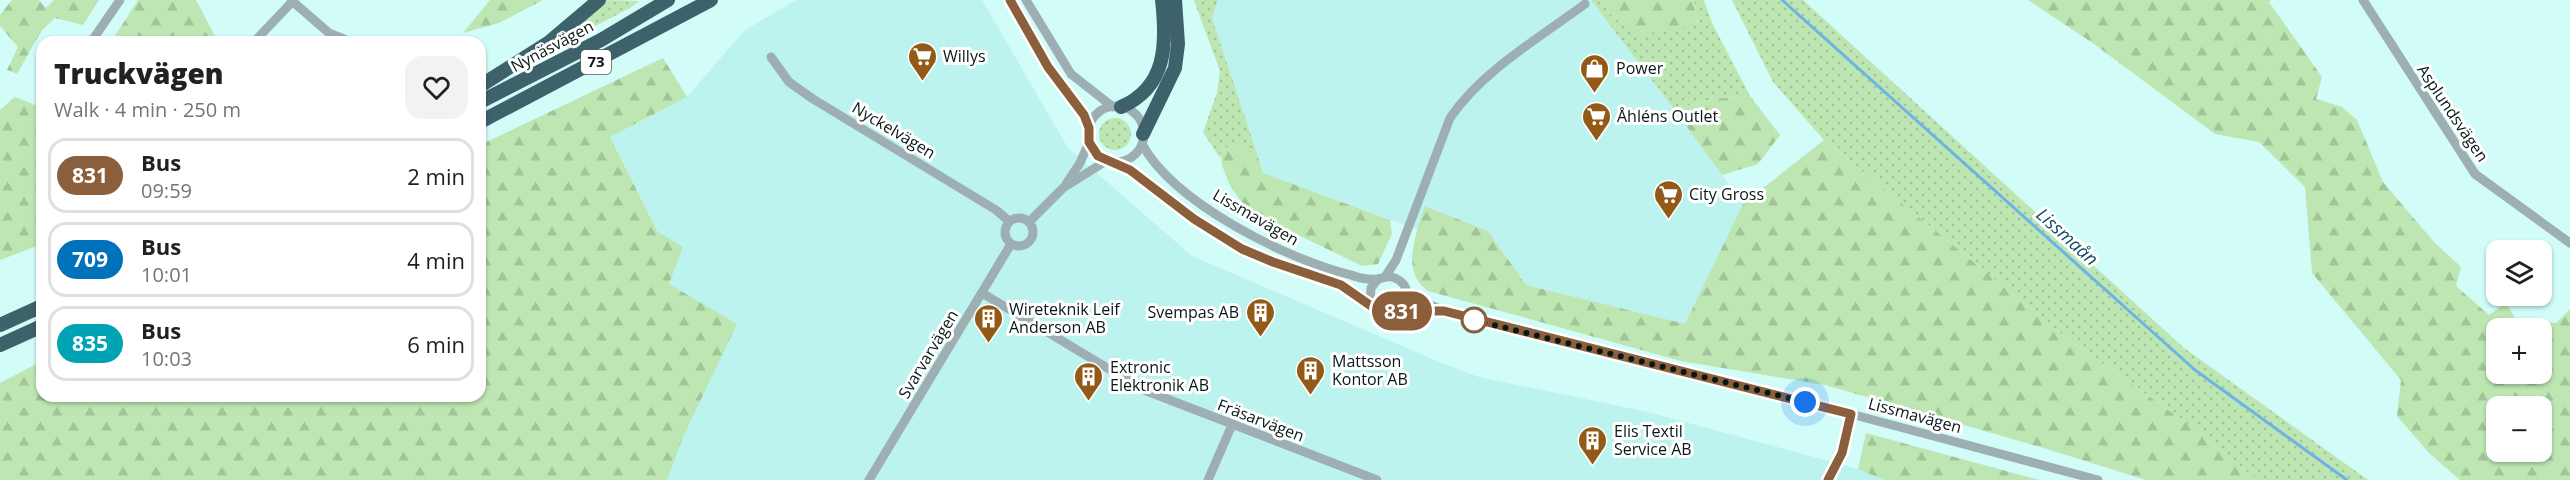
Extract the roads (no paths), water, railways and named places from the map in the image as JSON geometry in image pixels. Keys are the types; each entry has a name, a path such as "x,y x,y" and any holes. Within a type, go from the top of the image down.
{"highway":[{"path":"486,83 548,44 598,0"},
{"name":"Nynäsvägen","path":"486,99 600,40 668,0"},
{"name":"73","path":"486,119 711,0"},
{"path":"1117,107 1145,93 1154,81 1161,64 1164,42 1162,0"},
{"path":"1143,139 1175,68 1178,44 1175,0"},
{"path":"0,325 36,309"},
{"path":"0,345 36,329"}],"street":[{"path":"95,36 120,0"},
{"path":"1010,0 1048,67 1084,115 1089,128 1089,142 1092,150 1110,161"},
{"path":"1026,0 1071,74 1117,107 1137,117 1143,139 1134,155 1110,161 1063,188"},
{"name":"Asplundsvägen","path":"2363,0 2475,174 2570,243"},
{"path":"259,36 291,1 329,33 336,36"},
{"path":"1370,304 1371,288 1390,272 1450,118 1463,99 1509,60 1585,4"},
{"name":"Nyckelvägen","path":"771,57 789,82 996,210 1009,221"},
{"path":"1089,128 1093,118 1102,110 1117,107"},
{"name":"Lissmavägen","path":"1143,139 1157,167 1209,209 1239,227 1297,258 1350,275 1396,279 1401,282"},
{"path":"1029,222 1063,188 1080,163 1089,142"},
{"name":"Lissmavägen","path":"1110,161 1146,180 1194,219 1242,249 1341,285 1384,315 1398,312 1444,311"},
{"path":"1018,218 1029,222 1034,229 1032,239 1021,246 1011,244 1005,235 1009,221 1018,218"},
{"name":"Svarvarvägen","path":"869,480 1011,244"},
{"path":"1398,312 1403,307 1407,294 1401,282 1399,262 1401,246"},
{"name":"Fräsarvägen","path":"982,293 1127,381 1232,425 1377,480"},
{"name":"Lissmavägen","path":"1407,294 1444,311 1851,414 2098,480"},
{"path":"1828,480 1842,453 1851,414"},
{"path":"1208,480 1232,425"}],"waterway":[{"name":"Lissmaån","path":"1782,0 2195,370 2347,480"}],"place":[{"name":"Willys","path":"922,82"},
{"name":"Power","path":"1595,94"},
{"name":"Åhléns Outlet","path":"1596,142"},
{"name":"City Gross","path":"1668,220"},
{"name":"Svempas AB","path":"1260,338"},
{"name":"Wireteknik Leif Anderson AB","path":"988,344"},
{"name":"Mattsson Kontor AB","path":"1311,396"},
{"name":"Extronic Elektronik AB","path":"1089,402"},
{"name":"Elis Textil Service AB","path":"1593,466"}]}
